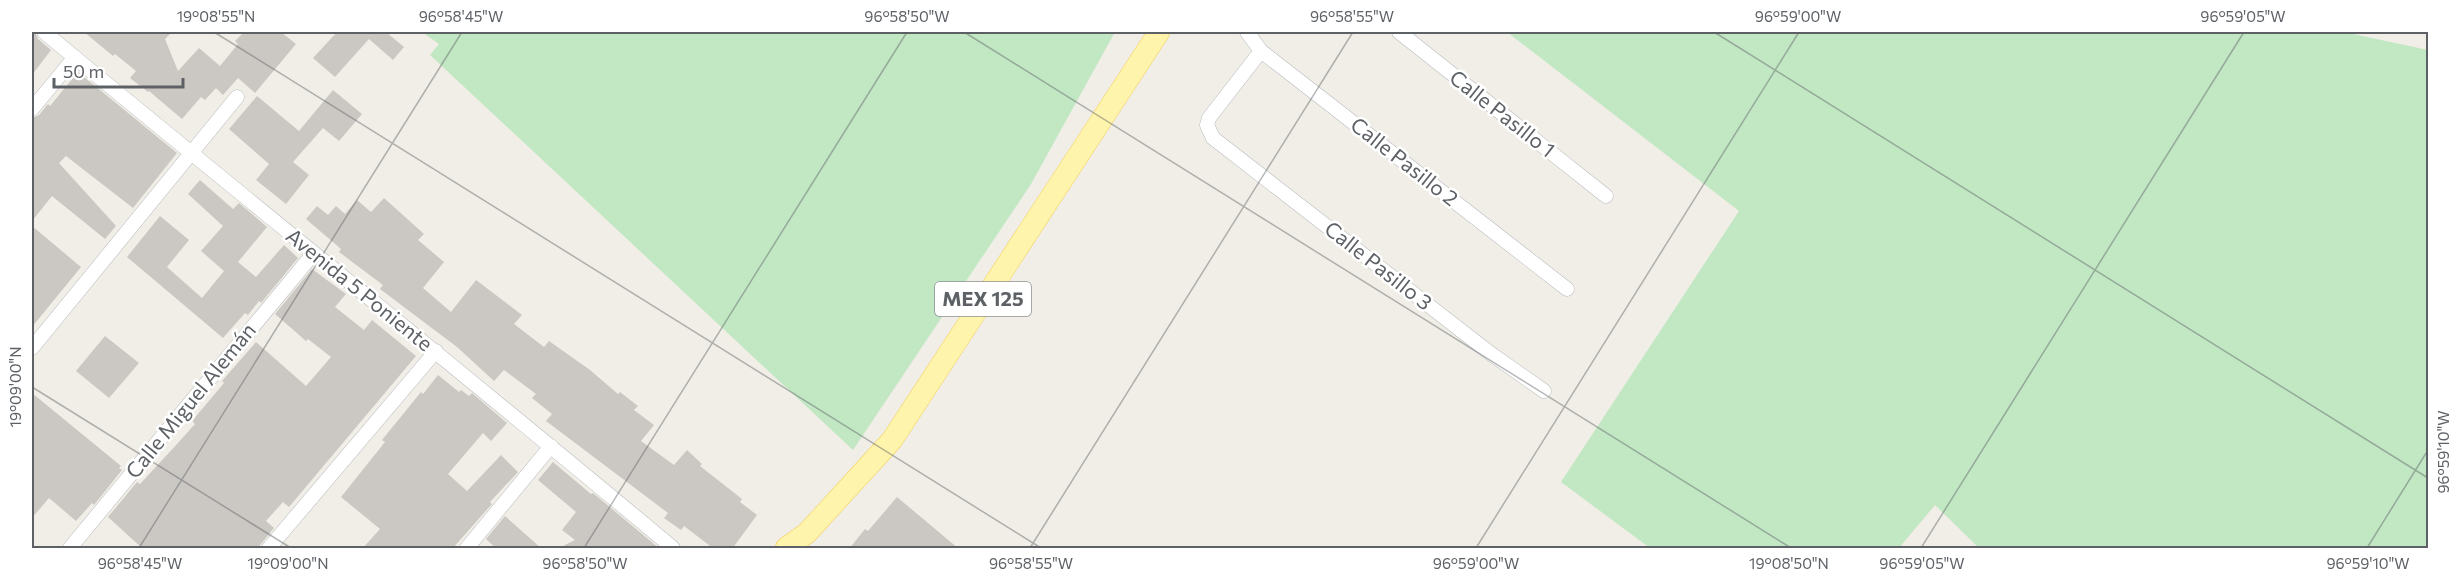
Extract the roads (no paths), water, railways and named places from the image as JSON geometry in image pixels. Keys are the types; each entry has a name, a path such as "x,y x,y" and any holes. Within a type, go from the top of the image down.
{"main road":[{"name":"MEX 125","path":"790,548 807,533 892,440 1159,32"}],"street":[{"name":"Avenida 5 Poniente","path":"44,32 313,254 436,351 672,549"},
{"name":"Calle Pasillo 2","path":"1247,32 1261,51 1567,289"},
{"name":"Calle Pasillo 1","path":"1399,32 1606,196"},
{"name":"Calle Pasillo 3","path":"1261,51 1209,118 1207,125 1213,138 1480,345 1544,391"},
{"path":"32,109 75,57"},
{"path":"32,348 237,97"},
{"name":"Calle Miguel Alemán","path":"70,549 313,254"},
{"path":"269,549 436,351"},
{"path":"466,549 551,446"}]}
